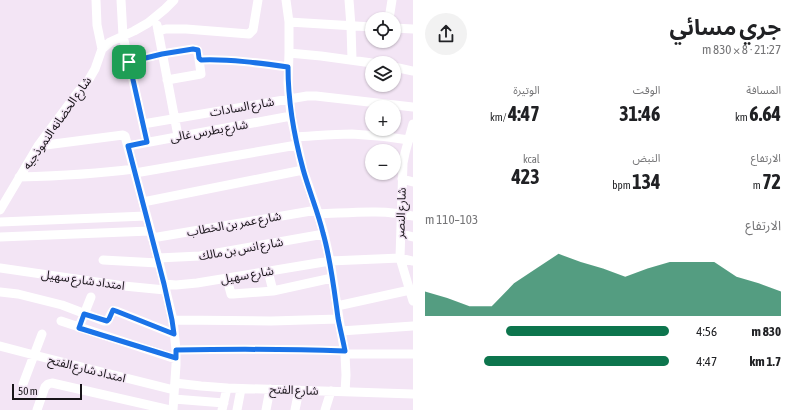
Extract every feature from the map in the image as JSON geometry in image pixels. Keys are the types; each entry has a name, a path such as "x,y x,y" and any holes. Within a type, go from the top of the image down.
{"street":[{"path":"96,0 102,49"},
{"path":"121,0 123,36 147,142"},
{"path":"102,49 110,42 142,27 155,18 165,5 174,0"},
{"path":"158,31 166,29 186,29 247,34 251,33 253,30 258,0"},
{"path":"286,0 289,22 288,83 291,116 303,170 324,234 330,261 338,319 342,331 345,352 345,392"},
{"path":"349,0 352,60"},
{"path":"390,12 392,0"},
{"path":"155,18 178,136"},
{"path":"289,22 365,27"},
{"path":"401,29 413,30"},
{"name":"شارع الحضانه النموذجيه","path":"0,210 38,146 78,92 88,81 95,69 102,49"},
{"path":"129,62 162,54 193,49 198,50 201,74 167,80"},
{"path":"289,54 365,62"},
{"path":"199,59 251,62 288,67"},
{"path":"401,68 413,71"},
{"name":"شارع السادات","path":"143,124 289,99 316,96 413,107"},
{"name":"شارع بطرس غالى","path":"128,146 291,116"},
{"path":"19,177 134,171 324,135 352,134 381,136 411,133"},
{"name":"شارع النصر","path":"411,133 403,163 400,258 412,290 413,301"},
{"path":"37,410 46,387 48,384 52,383 172,410 176,354 172,320 165,287 125,136 123,135 38,146"},
{"path":"142,202 303,170"},
{"path":"402,179 413,182"},
{"name":"شارع عمر بن الخطاب","path":"0,237 151,235 317,212 388,212 402,213 413,216"},
{"path":"0,222 146,216"},
{"name":"شارع انس بن مالك","path":"103,260 158,260 200,256 324,234"},
{"path":"401,234 413,237"},
{"name":"شارع سهيل","path":"165,287 227,279 330,261 400,258 413,261"},
{"name":"امتداد شارع سهيل","path":"0,268 124,286 165,287"},
{"path":"268,271 273,291"},
{"path":"227,279 231,294 273,291 332,278"},
{"path":"337,306 412,290"},
{"path":"0,292 18,294 62,305 107,321 113,310 174,334"},
{"path":"79,328 91,296"},
{"path":"172,320 271,321 338,319"},
{"path":"61,321 79,328 176,354 233,349 289,349 413,354"},
{"path":"342,331 413,326"},
{"path":"23,384 42,334"},
{"name":"امتداد شارع الفتح","path":"0,346 174,391"},
{"name":"شارع الفتح","path":"174,391 201,386 413,394"},
{"path":"174,391 223,406 227,388"},
{"path":"237,410 241,388"},
{"path":"266,410 270,389"},
{"path":"295,410 299,390"},
{"path":"325,410 331,391"}],"route":[{"path":"193,49 198,50 199,59 201,60 251,62 288,67 289,99 295,137 303,170 324,234 330,261 338,319 342,331 345,351 289,349 176,350 176,358 79,328 84,314 107,321 113,310 174,334 158,258 128,146 147,142 129,62 162,54 193,49"}]}
